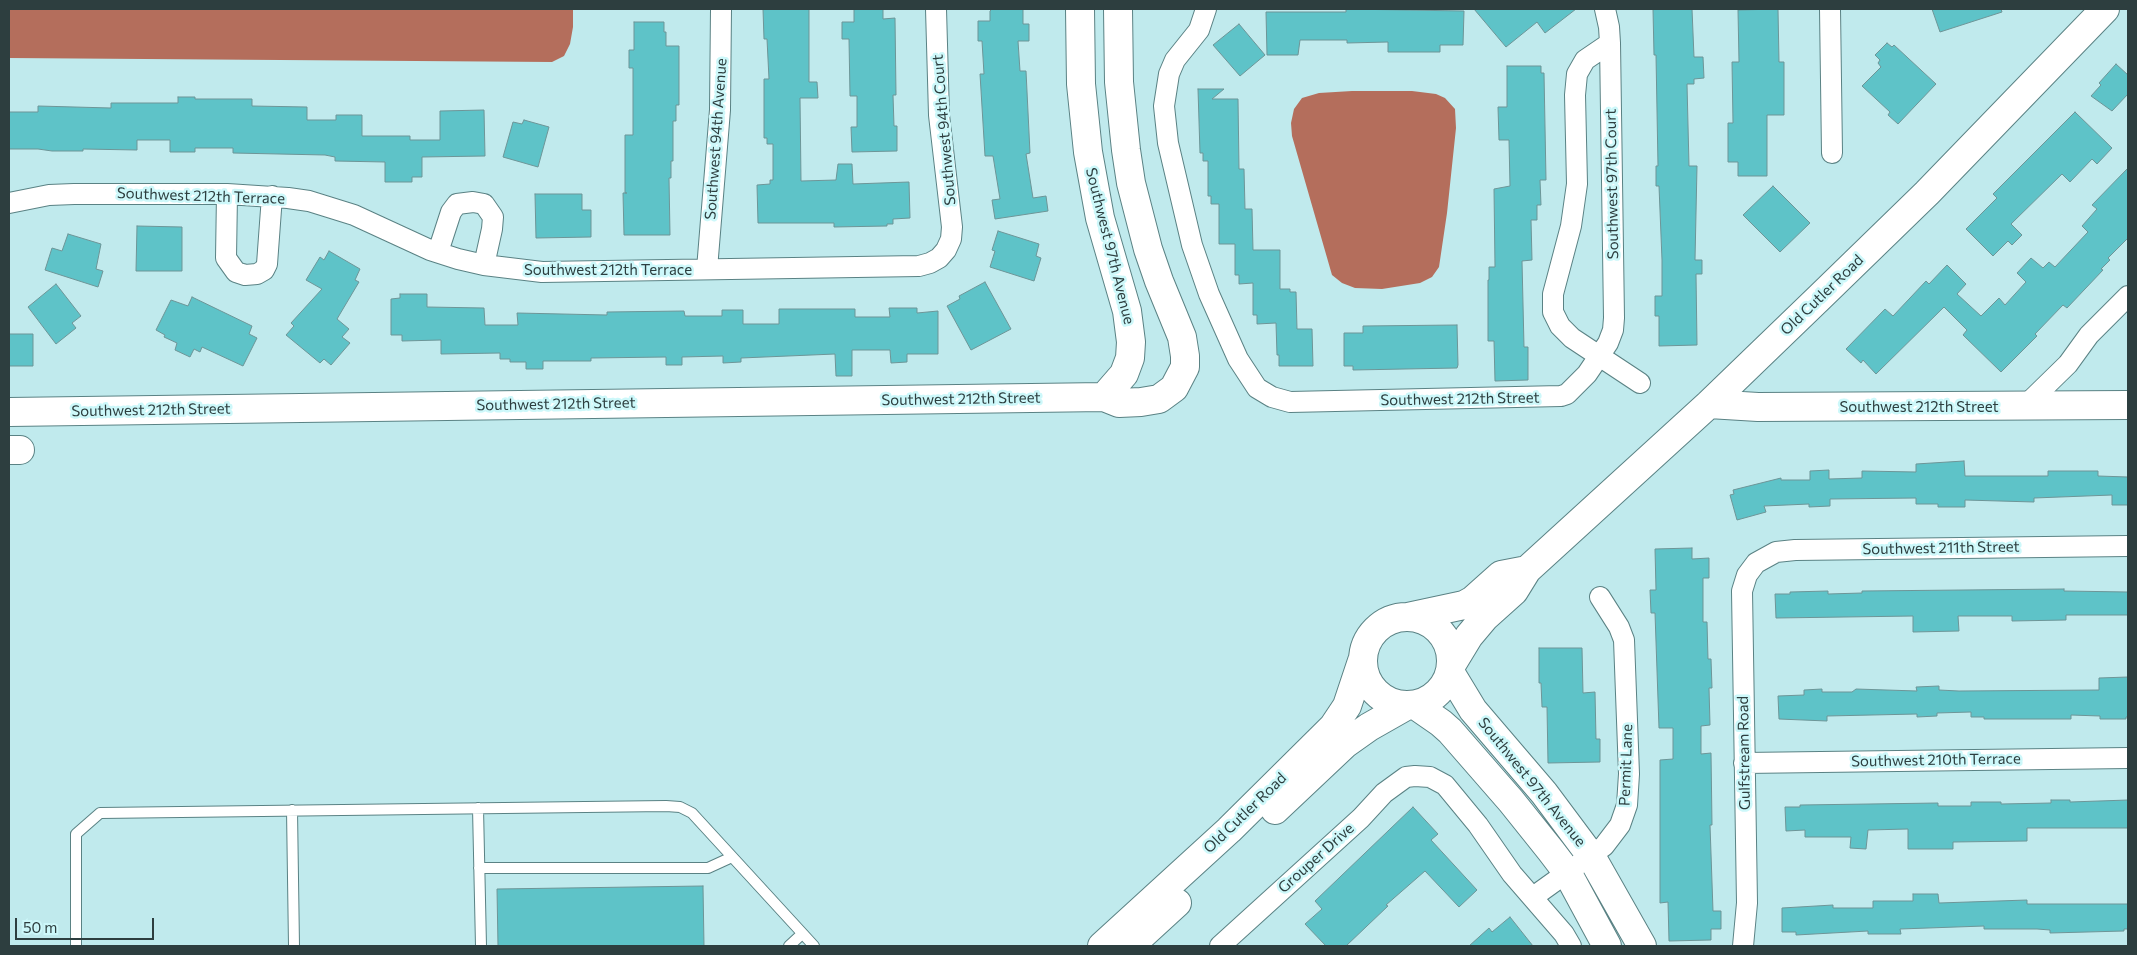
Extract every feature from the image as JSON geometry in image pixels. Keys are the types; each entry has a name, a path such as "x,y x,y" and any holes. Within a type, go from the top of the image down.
{"street":[{"name":"Southwest 94th Avenue","path":"706,269 721,101 721,9"},
{"name":"Southwest 94th Court","path":"936,9 939,116 952,227 951,239 946,250"},
{"name":"Southwest 97th Avenue","path":"1080,9 1081,84 1088,152 1100,218 1127,311 1131,342 1130,358 1124,374 1104,397"},
{"path":"1104,397 1119,403 1159,399 1174,388 1185,367 1186,356 1182,337 1148,249 1132,183 1126,150 1119,82 1118,9"},
{"name":"Southwest 212th Street","path":"1206,9 1199,30 1175,60 1169,74 1164,106 1167,136 1186,222 1199,268 1238,358 1257,388 1272,397 1290,402 1562,396 1577,385 1600,356"},
{"name":"Southwest 97th Court","path":"1600,356 1613,330 1614,318 1610,43 1605,9"},
{"path":"1830,9 1832,153"},
{"name":"Old Cutler Road","path":"1451,668 1469,636 1485,617 1514,591 1527,570 1709,404 1927,193 2105,9"},
{"path":"1610,43 1585,60 1577,74 1575,94 1576,190 1571,226 1552,305 1555,319 1565,332 1640,383"},
{"name":"Southwest 212th Terrace","path":"9,203 49,195 74,194 227,194 272,196 309,201 354,214 438,252 484,265 542,272 907,268 930,263 939,258 946,250"},
{"path":"227,194 226,258 236,272 246,275 257,274 264,270 267,264 272,196"},
{"path":"438,252 450,212 457,204 473,202 484,204 493,217 484,265"},
{"path":"2025,406 2068,364 2089,335 2128,296"},
{"name":"Southwest 212th Street","path":"9,412 1104,397"},
{"name":"Southwest 212th Street","path":"1709,404 1758,407 2128,405"},
{"name":"Southwest 211th Street","path":"1756,563 1776,552 1795,550 2128,546"},
{"name":"Gulfstream Road","path":"1743,946 1747,903 1742,590 1747,575 1756,563"},
{"path":"1408,617 1424,621 1439,631 1448,645 1451,668 1438,693 1423,702 1410,705 1389,702 1375,692 1365,678 1362,660 1366,644 1376,629 1390,620 1464,605 1473,600 1501,575 1527,570"},
{"name":"Permit Lane","path":"1533,896 1591,856 1612,838 1620,825 1627,805 1629,794 1627,685 1624,640 1619,627 1600,597"},
{"name":"Old Cutler Road","path":"1102,946 1229,830 1333,727 1347,706 1362,660"},
{"name":"Southwest 97th Avenue","path":"1451,668 1473,710 1544,793 1591,856 1642,946"},
{"name":"Southwest 97th Avenue","path":"1410,705 1441,722 1517,808 1567,872 1607,946"},
{"name":"Old Cutler Road","path":"1130,946 1345,744 1410,705"},
{"name":"Southwest 210th Terrace","path":"1744,763 2128,758"},
{"name":"Grouper Drive","path":"1220,946 1361,818 1384,793 1406,777 1430,777 1445,785 1478,825 1512,874 1533,896"},
{"path":"1533,896 1564,934 1571,946"}],"lane":[{"path":"76,946 76,834 100,813 666,806 680,807 692,813 814,946"},
{"path":"478,808 481,946"},
{"path":"292,810 294,946"},
{"path":"479,868 708,868 732,857"},
{"path":"789,946 802,934"}],"shaded area":[{"path":"9,9 573,9 573,27 570,44 564,56 552,62 9,58"},
{"path":"1412,91 1436,94 1445,98 1455,109 1456,128 1439,267 1432,277 1420,283 1382,289 1355,288 1342,283 1332,275 1292,136 1291,123 1294,109 1302,98 1319,93"}],"building":[{"path":"763,9 809,9 809,82 817,82 818,98 800,98 801,181 836,180 838,164 852,164 853,184 909,182 910,218 893,219 893,224 887,224 887,226 834,227 834,223 758,223 757,185 770,184 770,180 773,180 773,144 767,144 767,138 764,138 764,79 769,79 767,39 764,39"},
{"path":"854,9 883,9 883,19 895,18 896,95 893,95 894,126 897,126 897,151 852,152 851,127 857,127 857,96 850,96 849,39 842,39 842,22 854,22"},
{"path":"992,9 1023,9 1023,24 1029,24 1029,41 1018,41 1020,71 1026,71 1030,153 1026,154 1033,198 1046,196 1048,211 995,219 992,200 1000,199 993,156 985,156 980,74 984,74 982,41 978,41 978,21 990,21 990,11"},
{"path":"1346,9 1464,11 1463,45 1440,45 1440,52 1388,52 1388,42 1347,43 1347,40 1300,40 1298,55 1267,55 1266,12 1346,12"},
{"path":"1474,9 1576,9 1545,33 1537,22 1506,47"},
{"path":"1653,9 1692,9 1694,57 1703,57 1704,78 1694,79 1694,84 1687,84 1689,166 1697,166 1695,260 1702,260 1702,274 1696,274 1697,345 1659,346 1659,316 1655,316 1655,296 1662,296 1662,260 1659,186 1656,186 1656,166 1658,166 1656,55 1654,55"},
{"path":"1778,9 1779,62 1784,62 1784,115 1767,115 1767,176 1738,176 1738,162 1728,162 1728,123 1733,123 1732,62 1739,62 1738,10"},
{"path":"1932,9 2001,9 2002,12 1940,32"},
{"path":"634,22 664,22 666,46 679,46 679,105 676,105 676,121 673,121 673,161 671,161 671,178 669,178 670,235 624,235 623,193 625,193 625,135 633,135 633,68 629,68 629,50 634,50"},
{"path":"1239,24 1265,55 1240,76 1213,45"},
{"path":"1887,43 1892,47 1894,45 1936,84 1898,124 1888,115 1890,112 1862,86 1881,67 1878,63 1880,60 1875,55"},
{"path":"2116,64 2128,75 2128,94 2112,111 2091,96 2101,85 2099,83"},
{"path":"1507,66 1541,66 1541,73 1544,73 1546,180 1540,180 1541,205 1537,205 1537,220 1531,220 1532,260 1522,261 1524,347 1528,347 1528,380 1495,381 1494,341 1488,341 1488,280 1489,267 1495,267 1494,189 1510,186 1509,140 1499,140 1498,107 1507,107"},
{"path":"1198,89 1224,89 1212,99 1238,99 1239,169 1244,169 1245,209 1252,209 1253,250 1280,250 1280,289 1290,289 1290,292 1296,292 1297,329 1312,329 1313,366 1279,366 1276,323 1257,324 1257,315 1253,315 1253,283 1239,284 1239,275 1235,275 1235,244 1219,244 1219,204 1211,204 1211,196 1208,196 1208,161 1203,161 1203,153 1200,153"},
{"path":"178,97 195,97 195,99 252,99 252,106 307,107 307,120 336,120 336,115 362,115 362,136 410,136 410,140 440,140 440,111 484,110 485,156 422,157 422,177 412,177 412,182 385,182 385,162 335,161 335,157 325,155 233,153 233,148 195,148 195,152 170,152 170,140 137,140 137,150 83,149 83,151 52,151 9,149 9,112 38,112 38,106 111,108 111,103 178,103"},
{"path":"2075,112 2112,148 2097,164 2092,159 2070,182 2062,174 2011,224 2022,235 2012,245 2008,241 1993,256 1966,229 1997,198 1993,194"},
{"path":"524,120 549,127 538,167 503,157 513,122 522,124"},
{"path":"2128,168 2128,238 2108,258 2110,260 2101,269 2103,270 2067,308 2063,305 2035,334 2037,336 2001,372 1963,335 1967,330 1944,307 1876,374 1863,360 1861,363 1846,349 1885,309 1893,316 1926,281 1929,284 1947,265 1966,284 1957,294 1981,316 1999,298 2005,305 2026,282 2017,273 2031,258 2043,268 2049,262 2055,267 2088,232 2082,226 2097,209 2092,205"},
{"path":"1773,186 1810,223 1780,252 1743,215"},
{"path":"535,194 582,194 582,210 591,210 591,237 536,238"},
{"path":"137,226 182,227 182,271 136,271"},
{"path":"998,231 1039,244 1036,256 1041,258 1034,281 990,267 995,251 992,250"},
{"path":"68,234 101,244 96,269 103,271 98,287 45,270 52,248 62,251"},
{"path":"329,251 360,269 355,280 359,282 337,319 349,329 342,337 350,343 331,365 324,359 320,363 286,335 294,326 291,323 322,289 306,280 320,257 324,260"},
{"path":"985,282 1011,329 971,350 947,306 960,299 959,296"},
{"path":"56,284 81,316 72,323 76,328 56,344 28,307"},
{"path":"400,294 427,294 427,307 484,308 485,325 518,325 517,313 607,315 607,312 684,311 685,316 722,316 722,310 743,310 743,324 779,324 779,309 855,309 855,317 890,317 889,308 917,308 917,313 938,311 938,354 907,354 907,362 891,363 890,350 852,350 852,376 836,376 835,354 741,358 741,362 723,363 723,356 682,357 682,365 666,365 666,357 591,358 591,361 543,361 543,369 526,369 526,362 510,362 510,359 500,359 500,353 441,354 441,340 402,341 402,335 391,335 391,299 400,298"},
{"path":"192,297 252,326 249,334 257,338 243,366 202,347 200,352 194,349 190,357 175,350 177,343 164,337 165,335 156,330 171,300 188,306"},
{"path":"1457,325 1457,368 1353,370 1353,366 1344,366 1344,333 1363,333 1363,326"},
{"path":"9,334 33,334 33,366 9,366"},
{"path":"1964,461 1965,476 2048,476 2048,471 2098,471 2098,476 2128,477 2128,505 2112,505 2112,495 2034,498 2034,502 1965,500 1965,507 1938,507 1938,504 1916,504 1916,498 1830,499 1830,506 1809,507 1809,504 1764,506 1766,512 1737,520 1730,495 1734,494 1733,490 1781,478 1781,480 1810,480 1810,471 1829,470 1829,479 1862,478 1862,471 1916,472 1916,464"},
{"path":"1692,548 1692,559 1709,558 1709,578 1703,578 1703,622 1707,622 1708,659 1711,659 1712,688 1709,688 1710,725 1701,726 1701,754 1711,753 1712,825 1710,825 1713,911 1721,911 1721,929 1711,929 1711,940 1669,941 1668,902 1660,903 1660,760 1673,759 1673,728 1659,728 1655,613 1651,613 1650,590 1656,590 1655,549"},
{"path":"2064,589 2064,591 2128,592 2128,615 2066,615 2066,620 2012,621 2012,616 1958,616 1959,631 1913,632 1913,616 1776,618 1775,594 1790,594 1790,592 1828,591 1828,594 1862,593 1862,591"},
{"path":"1539,648 1582,648 1583,693 1595,692 1596,739 1600,739 1600,762 1548,763 1547,707 1542,707 1541,683 1539,683"},
{"path":"2128,677 2128,717 2126,719 2100,719 2100,716 2071,715 2071,719 1984,719 1984,717 1971,717 1971,712 1937,713 1937,716 1917,717 1917,714 1827,716 1827,721 1779,719 1778,696 1804,695 1804,690 1822,689 1822,692 1852,692 1856,689 1917,691 1916,687 1939,686 1939,690 1959,691 2099,690 2099,678"},
{"path":"2051,800 2070,800 2070,802 2128,800 2128,828 2027,828 2027,841 1953,842 1953,849 1908,849 1908,829 1868,830 1866,849 1850,848 1851,837 1805,837 1805,830 1786,831 1785,807 1800,807 1800,805 1938,803 1938,806 1971,806 1971,802 2001,802 2001,804 2051,803"},
{"path":"1413,807 1438,834 1431,840 1477,890 1459,907 1425,871 1386,905 1388,906 1346,946 1326,946 1305,924 1322,909 1315,901"},
{"path":"703,886 704,946 498,946 497,889"},
{"path":"1913,894 1938,894 1939,903 2027,900 2027,904 2128,904 2128,929 2124,929 2124,931 2050,933 2050,930 2037,929 1984,929 1984,926 1900,929 1901,934 1868,934 1868,931 1796,935 1796,932 1782,932 1782,908 1833,905 1833,908 1873,908 1873,901 1913,901"},
{"path":"1510,917 1533,946 1469,946 1489,928 1492,932"}]}
